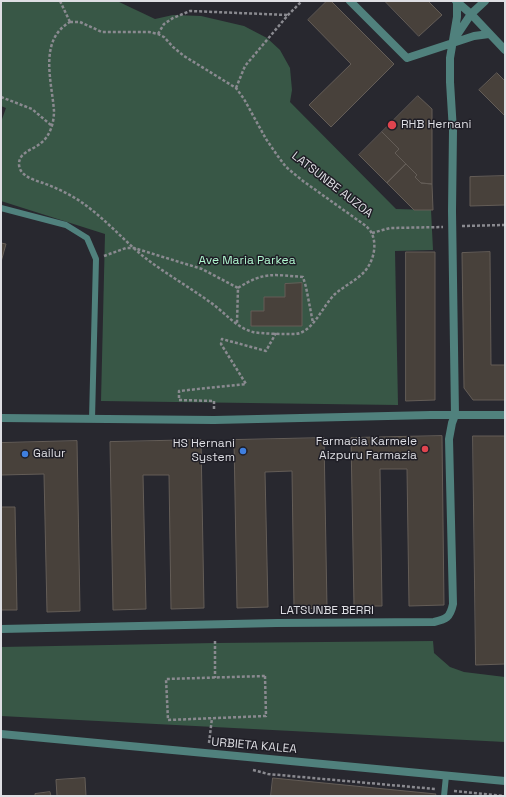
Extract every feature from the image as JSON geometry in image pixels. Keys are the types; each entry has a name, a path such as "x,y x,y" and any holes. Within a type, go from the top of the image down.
{"street":[{"path":"350,1 407,58 474,36 489,34"},
{"path":"452,43 471,14 485,1"},
{"path":"455,415 452,227 453,131 450,64 457,17 457,2"},
{"path":"457,2 471,14 505,50"},
{"name":"LATSUNBE BERRI","path":"1,629 277,623 434,622 444,620 451,614 453,604 450,439 452,423 455,415"},
{"path":"1,418 214,420 505,415"},
{"name":"URBIETA KALEA","path":"1,734 505,781"}],"lane":[{"path":"1,208 66,225 87,238 96,259 92,419"},
{"path":"444,793 446,776"}],"path":[{"path":"60,1 70,22 80,22 102,32 149,32 158,34 164,24 173,18 190,11 288,15"},
{"path":"236,88 245,66 288,15 302,1"},
{"name":"LATSUNBE AUZOA","path":"70,22 63,26 57,34 51,48 49,72 54,116 52,126 48,135 41,143 20,157 19,165 22,172 26,177 61,191 85,204 145,258 215,306 243,328 254,332 297,334 307,331 335,294 363,273 371,264 375,248 372,234 366,226 286,167 276,155 244,98 236,88 184,56 164,37 158,34"},
{"path":"1,97 32,109 52,126"},
{"name":"LATSUNBE AUZOA","path":"372,234 390,228 505,225"},
{"name":"LATSUNBE AUZOA","path":"96,259 126,248 134,248 202,268 238,288"},
{"path":"237,324 238,288 251,280 270,274 303,277 313,324"},
{"path":"214,420 214,401 179,400 179,391 246,384 221,344 222,339 266,351 276,333"},
{"path":"215,640 215,678"},
{"path":"265,676 266,716 168,720 166,679 215,678 265,676"},
{"path":"208,753 212,718"},
{"path":"250,769 268,774 444,793 505,796"}],"green space":[{"name":"Ave Maria Parkea","path":"1,1 117,1 155,19 173,15 201,16 244,26 267,38 280,50 290,68 292,90 290,102 396,209 431,210 433,250 395,251 398,405 101,401 105,234 1,201 1,122 6,108 1,106"},
{"path":"433,641 434,653 450,667 464,672 505,677 505,742 1,716 1,647"}],"building":[{"path":"327,1 331,1 394,64 331,127 309,105 351,64 308,20"},
{"path":"385,1 428,1 442,15 419,36"},
{"path":"497,73 505,81 505,116 479,90"},
{"path":"418,96 432,109 432,184 421,183 415,177 417,175 395,153 399,149 382,132"},
{"path":"382,132 399,149 395,153 406,164 387,183 359,155"},
{"path":"406,164 417,175 415,177 421,183 432,184 433,210 414,210 387,183"},
{"path":"505,176 505,205 470,206 470,177"},
{"path":"1,243 6,244 1,262"},
{"path":"406,252 435,252 435,400 406,401"},
{"path":"490,252 491,365 505,365 505,400 473,400 464,388 462,253"},
{"path":"302,283 302,326 251,326 251,311 264,311 264,297 285,297 285,284"},
{"path":"442,436 444,605 409,606 407,469 380,469 382,606 354,606 351,438"},
{"path":"473,436 505,436 505,664 476,665"},
{"path":"324,438 327,608 294,609 292,471 265,472 268,607 237,608 234,440"},
{"path":"201,440 204,608 171,609 169,475 143,475 146,609 113,610 110,442"},
{"path":"77,441 80,611 47,612 44,474 1,475 1,443"},
{"path":"1,507 15,507 17,610 1,610"},
{"path":"85,778 86,796 57,796 56,780"},
{"path":"273,778 436,794 435,796 271,796"},
{"path":"50,792 51,796 35,796 35,794"}],"place":[{"name":"RHB Hernani","path":"392,125"},
{"name":"Farmacia Karmele Aizpuru Farmazia","path":"425,449"},
{"name":"HS Hernani System","path":"243,451"},
{"name":"Gailur","path":"25,454"}]}
